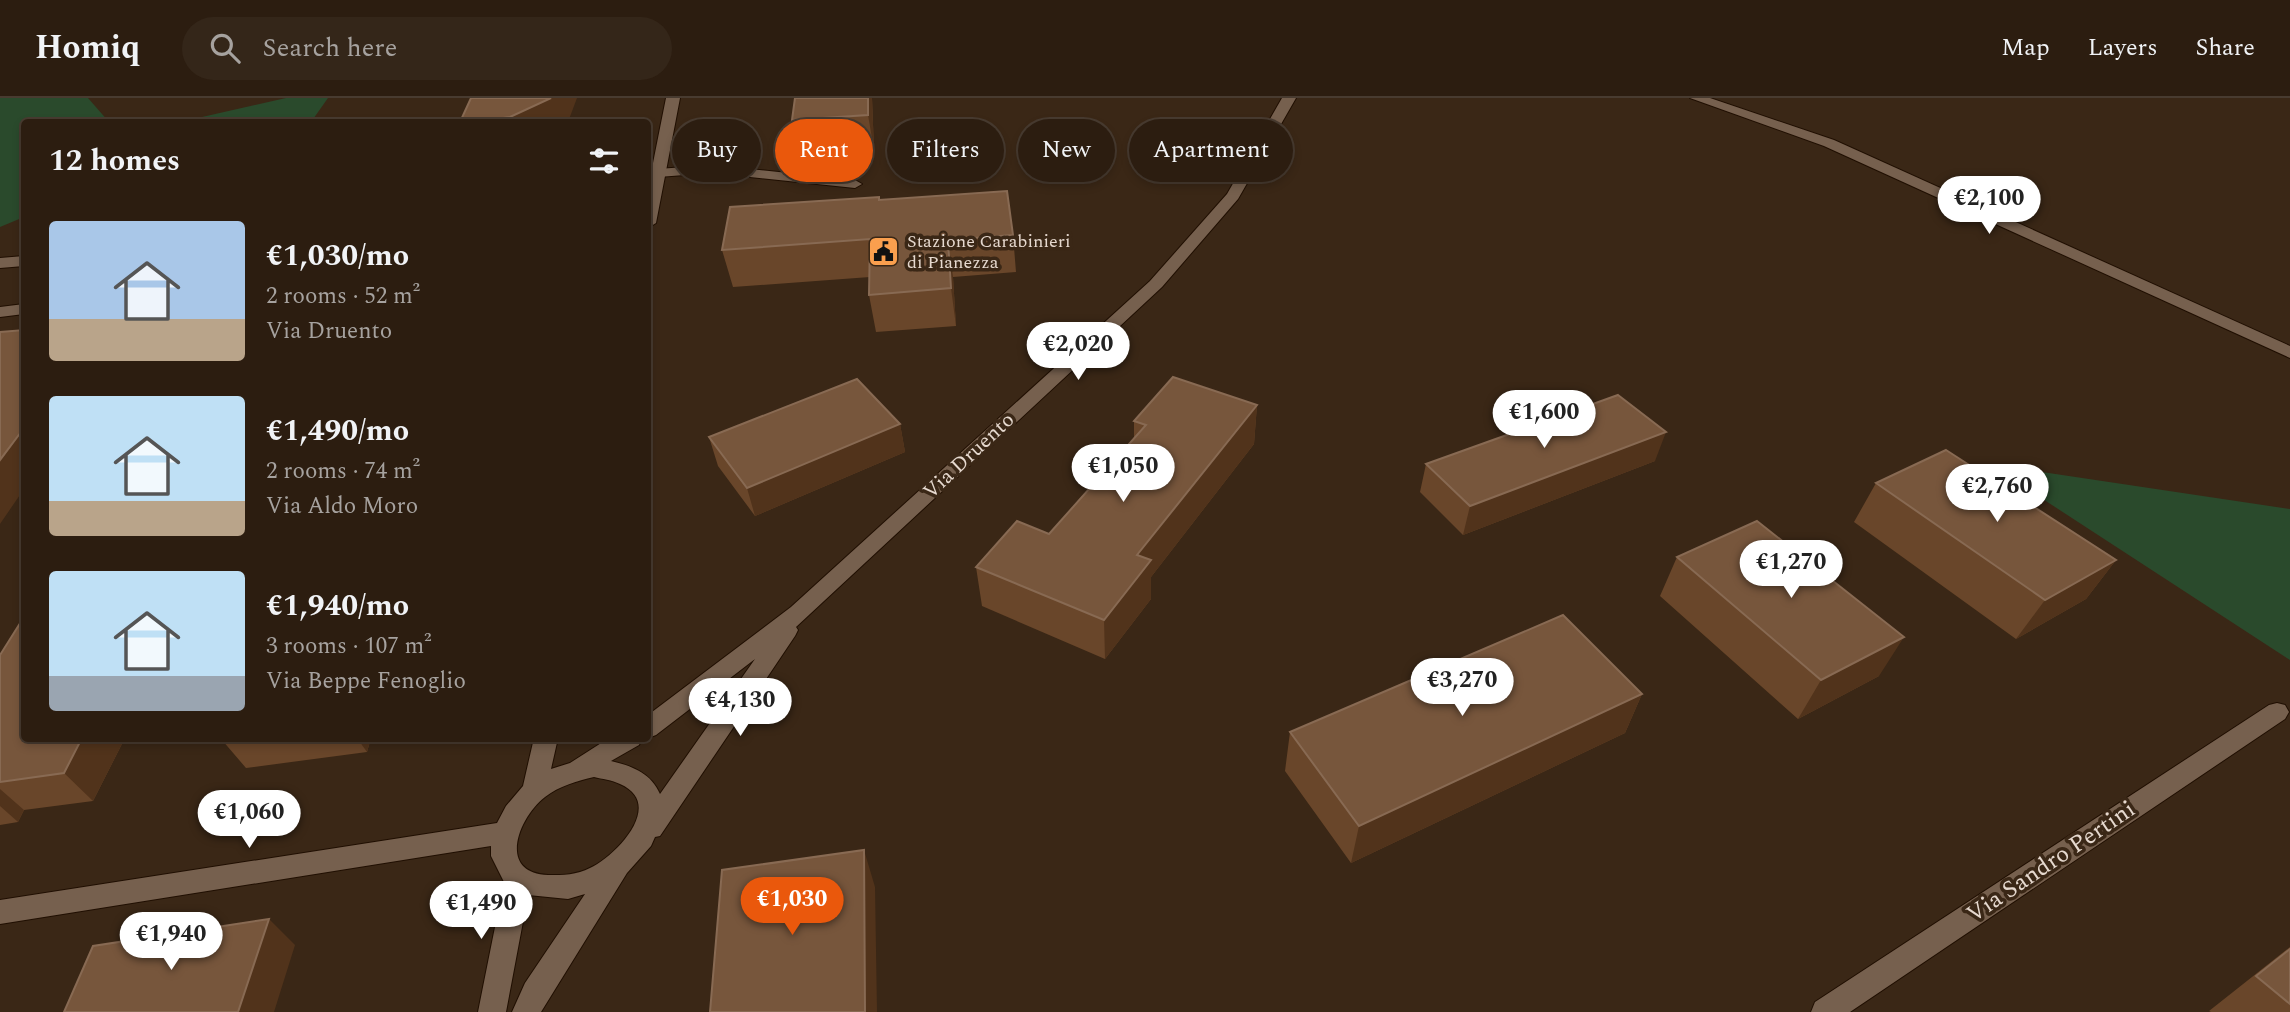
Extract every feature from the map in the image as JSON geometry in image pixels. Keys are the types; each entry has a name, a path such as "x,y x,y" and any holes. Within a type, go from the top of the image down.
{"street":[{"path":"651,208 673,98"},
{"name":"Via Druento","path":"651,726 799,612 1156,284 1233,196 1289,98"},
{"path":"1698,98 1829,143 2290,354"},
{"path":"658,173 712,169 855,184"},
{"path":"0,263 21,261"},
{"path":"0,312 21,309"},
{"name":"Via Druento","path":"518,879 534,886 554,889 597,879 632,854 799,612"},
{"name":"Via Sandro Pertini","path":"1825,1012 2277,712"},
{"path":"534,791 545,742"},
{"name":"Via Druento","path":"505,833 511,818 534,791 623,742"},
{"name":"Via Druento","path":"572,771 594,767 615,769 632,775 645,786 651,802 651,811 643,838"},
{"path":"0,912 505,833 503,850 508,866 518,879 492,1012"},
{"path":"526,1012 573,932 616,868"}],"green space":[{"path":"0,98 88,98 106,119 21,119 21,218 0,227"},
{"path":"286,98 328,98 313,119 193,119"},
{"path":"1989,464 2290,509 2290,660"}],"building":[{"path":"471,98 551,98 510,117 461,119"},
{"path":"795,98 868,98 868,115 792,119"},
{"path":"1007,191 1013,235 948,240 951,288 869,295 870,239 722,250 730,207"},
{"path":"21,330 21,432 0,460 0,332"},
{"path":"1173,377 1257,405 1137,555 1151,560 1104,620 976,567 1017,521 1049,534 1146,425 1134,421"},
{"path":"857,379 900,424 747,488 709,437"},
{"path":"1618,395 1666,432 1470,506 1426,464"},
{"path":"1946,450 2116,560 2045,600 1876,483"},
{"path":"1757,521 1904,637 1821,680 1677,557"},
{"path":"1563,615 1642,694 1359,826 1290,732"},
{"path":"21,622 21,742 80,742 64,773 0,782 0,655"},
{"path":"864,850 865,1012 710,1012 722,870"},
{"path":"269,919 238,1012 64,1012 93,946"},
{"path":"2290,949 2290,1004 2256,976"}],"place":[{"name":"Stazione Carabinieri di Pianezza","path":"884,251"}]}
